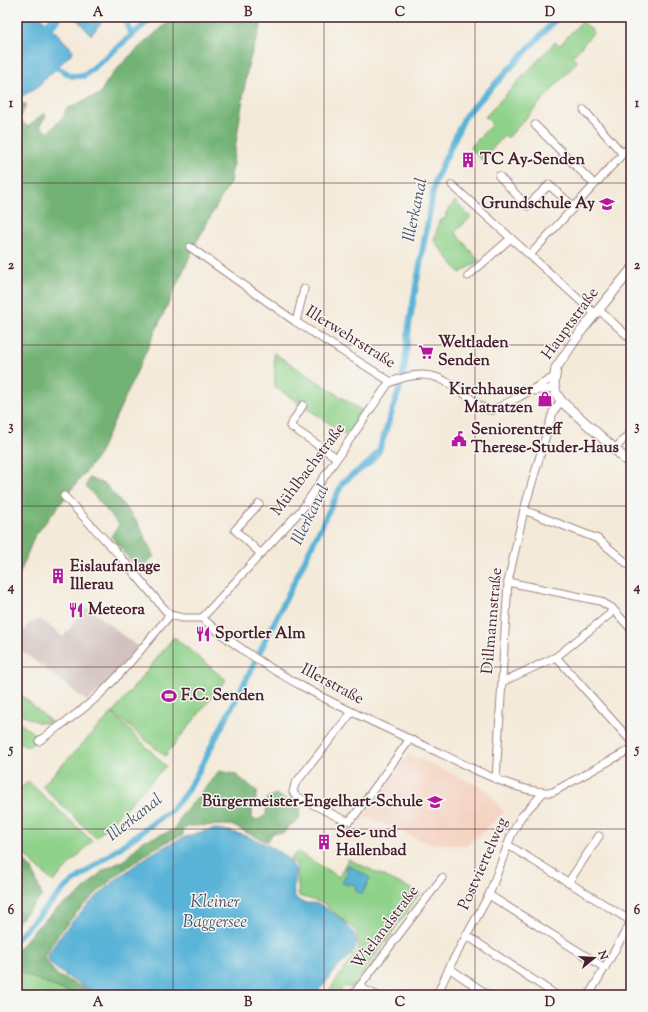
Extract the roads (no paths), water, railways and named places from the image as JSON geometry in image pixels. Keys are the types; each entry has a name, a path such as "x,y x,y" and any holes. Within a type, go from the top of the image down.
{"main road":[{"name":"Hauptstraße","path":"631,270 596,311 562,358 556,368 554,377 554,388 561,401 616,449 631,465"}],"street":[{"path":"584,110 622,153"},
{"path":"535,125 594,184"},
{"path":"530,255 622,153 631,145"},
{"path":"499,176 528,206 549,185 574,207"},
{"path":"452,185 530,255 631,339"},
{"path":"468,276 511,238"},
{"name":"Illerwehrstraße","path":"190,247 296,322 393,381 421,375 438,377 450,383 479,406 489,410 498,408 554,377"},
{"path":"296,322 304,289"},
{"name":"Mühlbachstraße","path":"202,618 260,553 302,509 388,384 393,381"},
{"name":"Illerwehrstraße","path":"527,393 554,388"},
{"name":"Dillmannstraße","path":"496,779 508,582 524,510 553,412 561,401"},
{"path":"303,405 290,426 337,458"},
{"path":"616,449 631,431"},
{"path":"64,496 120,556 170,615 183,618 202,618"},
{"name":"Mühlbachstraße","path":"259,504 235,530 260,553"},
{"path":"524,510 598,539 629,565"},
{"path":"508,582 600,601 612,608 631,629"},
{"path":"502,682 556,657 610,614 612,608"},
{"path":"39,741 68,721 98,696 121,673 170,615"},
{"name":"Illerstraße","path":"202,618 266,665 352,712 496,779 543,793"},
{"path":"556,657 631,741"},
{"path":"352,712 295,784 293,792 296,796 342,819 349,821 355,815 410,739"},
{"path":"543,793 554,792 561,789 631,749"},
{"name":"Postviertelweg","path":"437,995 466,935 489,895 508,845 521,817 543,793"},
{"path":"568,882 599,836"},
{"path":"508,845 631,922 589,995"},
{"name":"Wielandstraße","path":"353,995 442,878"},
{"path":"489,895 605,968"},
{"path":"466,935 556,995"},
{"path":"449,968 488,995"},
{"path":"359,987 376,995"}],"water":[{"path":"17,17 41,17 74,51 36,88 17,99"},
{"path":"75,17 106,17 91,35"},
{"name":"Kleiner Baggersee","path":"214,829 234,832 247,836 283,855 291,862 295,870 294,892 297,899 302,902 320,905 338,917 351,929 355,936 355,949 314,995 107,996 81,985 63,974 50,963 48,959 49,954 64,931 87,906 115,881 145,858 161,848 196,833"},
{"path":"348,865 370,878 362,894 356,891 355,885 350,883 348,885 342,883 348,871 346,869"}],"waterway":[{"path":"17,58 57,17"},
{"path":"50,68 58,68 72,76 84,76 153,17"},
{"name":"Illerkanal","path":"17,938 66,887 171,810 184,795 195,778 251,670 343,482 369,463 379,451 400,387 405,364 409,325 435,181 465,116 558,17"},
{"path":"126,21 132,35"}],"place":[{"name":"TC Ay-Senden","path":"468,160"},
{"name":"Grundschule Ay","path":"607,204"},
{"name":"Weltladen Senden","path":"426,352"},
{"name":"Kirchhauser Matratzen","path":"545,399"},
{"name":"Seniorentreff Therese-Studer-Haus","path":"459,439"},
{"name":"Eislaufanlage Illerau","path":"58,576"},
{"name":"Meteora","path":"76,610"},
{"name":"Sportler Alm","path":"203,634"},
{"name":"F.C. Senden","path":"169,696"},
{"name":"Bürgermeister-Engelhart-Schule","path":"435,802"},
{"name":"See- und Hallenbad","path":"324,842"}]}
